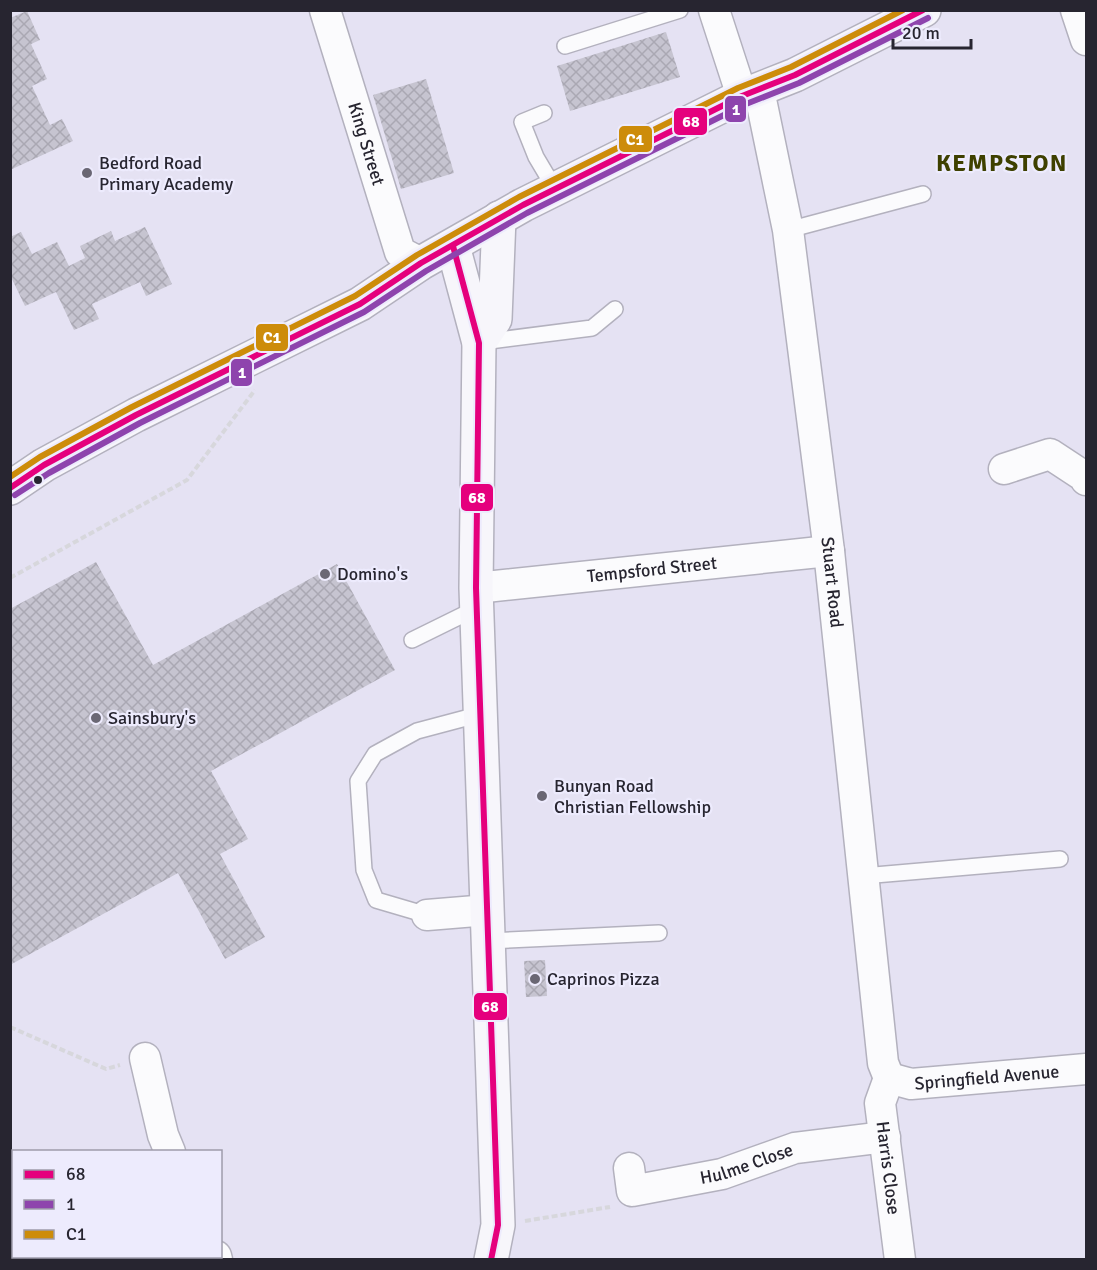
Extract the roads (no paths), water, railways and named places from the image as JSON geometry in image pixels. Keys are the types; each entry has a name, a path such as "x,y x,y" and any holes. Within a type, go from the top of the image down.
{"street":[{"name":"King Street","path":"325,10 400,252 421,263"},
{"name":"Stuart Road","path":"714,10 750,93 789,230 828,551 883,1063 890,1078"},
{"path":"10,488 44,465 136,415 360,303 421,263 499,218 750,93 795,75 924,10"},
{"path":"1076,10 1086,40"},
{"path":"479,343 495,320 499,218"},
{"path":"453,246 479,343 476,598 498,1225 491,1260"},
{"path":"1004,469 1050,454 1086,478"},
{"name":"Tempsford Street","path":"476,598 828,551"},
{"path":"427,915 489,925"},
{"path":"145,1058 163,1135 169,1150"},
{"name":"Springfield Avenue","path":"890,1078 911,1084 1086,1069"},
{"name":"Harris Close","path":"890,1078 880,1102 900,1260"},
{"name":"Hulme Close","path":"630,1180 722,1174 795,1148 885,1137"}],"lane":[{"path":"566,46 680,10"},
{"path":"544,113 522,122 536,157 555,189"},
{"path":"789,230 922,194"},
{"path":"479,343 592,328 615,309"},
{"path":"412,640 476,598"},
{"path":"427,915 376,900 364,870 358,781 375,754 406,736 481,714"},
{"path":"863,876 1060,859"},
{"path":"489,925 659,933"}],"place":[{"name":"Bedford Road Primary Academy","path":"87,173"},
{"name":"Domino's","path":"325,574"},
{"name":"Sainsbury's","path":"96,718"},
{"name":"Bunyan Road Christian Fellowship","path":"542,796"},
{"name":"Caprinos Pizza","path":"535,979"}],"district":[{"name":"KEMPSTON","path":"1002,163"}]}
